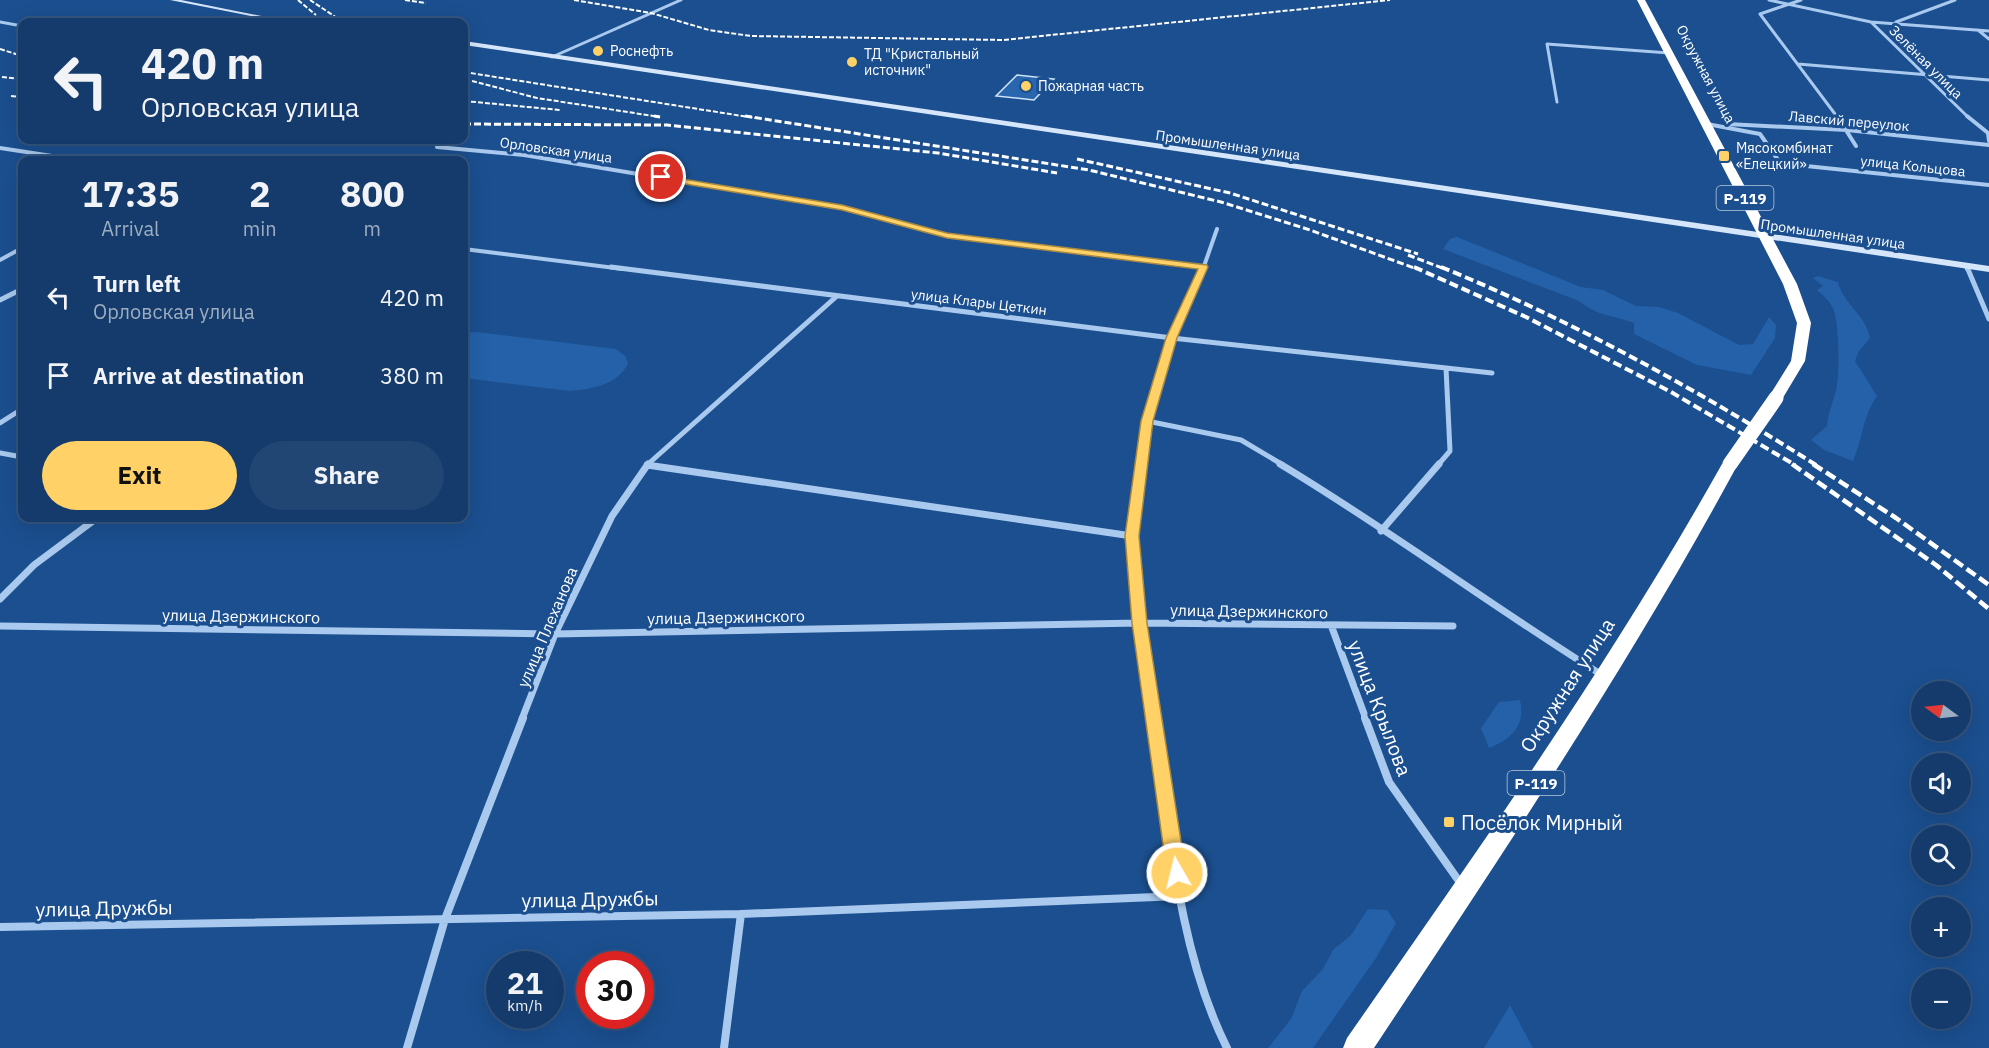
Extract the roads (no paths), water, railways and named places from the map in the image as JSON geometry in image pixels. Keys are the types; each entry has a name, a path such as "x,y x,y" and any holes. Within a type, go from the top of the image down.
{"highway":[{"name":"Окружная улица","path":"1357,1048 1646,614 1730,464 1776,398 1798,361 1804,323 1790,284 1768,238 1641,0"}],"street":[{"path":"173,0 267,18"},
{"path":"552,57 681,0"},
{"path":"1769,0 1871,22 1989,31"},
{"path":"1801,0 1760,14 1847,130 1856,146"},
{"path":"1892,24 1955,0"},
{"path":"0,22 18,25"},
{"name":"Зелёная улица","path":"1871,22 1958,109 1988,133 1989,143"},
{"path":"1978,30 1989,39"},
{"path":"1557,102 1547,44 1669,53"},
{"name":"Промышленная улица","path":"468,45 1989,269"},
{"path":"1798,64 1989,80"},
{"name":"Лавский переулок","path":"1707,124 1771,124 1989,143"},
{"name":"улица Кольцова","path":"1707,124 1760,134 1778,160 1787,164 1989,185"},
{"name":"Орловская улица","path":"437,147 524,154 831,206 947,236 1203,267"},
{"path":"0,148 52,156"},
{"path":"1217,229 1172,338 1147,421 1132,536 1140,623 1180,896 1199,975 1217,1028 1227,1048"},
{"path":"0,260 18,250"},
{"name":"улица Клары Цеткин","path":"468,250 1172,338 1492,373"},
{"path":"1966,266 1989,319"},
{"path":"0,300 18,291"},
{"name":"улица Плеханова","path":"407,1048 445,919 555,634 612,516 647,465 837,296"},
{"path":"1381,531 1450,451 1446,368"},
{"path":"0,423 18,412"},
{"path":"1147,421 1241,440 1319,487 1522,626 1605,677"},
{"path":"0,453 18,456"},
{"path":"647,465 1132,536"},
{"path":"0,599 34,566 92,522"},
{"name":"улица Дзержинского","path":"0,626 555,634 1140,623 1453,626"},
{"name":"улица Крылова","path":"1331,625 1389,782 1465,889"},
{"name":"улица Дружбы","path":"0,927 741,914 1180,896"},
{"path":"724,1048 741,914"}],"railway":[{"path":"298,0 316,15"},
{"path":"310,0 337,18"},
{"path":"405,0 426,3"},
{"path":"574,0 651,13 709,30 751,36 1003,40 1390,0"},
{"path":"0,49 18,55"},
{"path":"468,73 755,118"},
{"path":"2,77 18,79"},
{"path":"472,81 537,98 660,117 654,116"},
{"path":"11,96 18,97"},
{"path":"468,101 560,110"},
{"path":"745,116 1089,170 1221,202 1310,230 1417,269"},
{"path":"468,124 667,125 938,153 1057,173"},
{"path":"1077,159 1230,193 1418,254"},
{"path":"1408,255 1445,269"},
{"path":"1414,267 1526,317 1671,392 1795,465"},
{"path":"1441,267 1586,333 1680,383 1816,465"},
{"path":"1792,464 1936,565 1989,609"},
{"path":"1813,464 1896,518 1989,585"}],"place":[{"name":"Роснефть","path":"598,51"},
{"name":"ТД \"Кристальный источник\"","path":"852,62"},
{"name":"Пожарная часть","path":"1026,86"},
{"name":"Мясокомбинат «Елецкий»","path":"1724,156"},
{"name":"Посёлок Мирный","path":"1449,822"}]}
